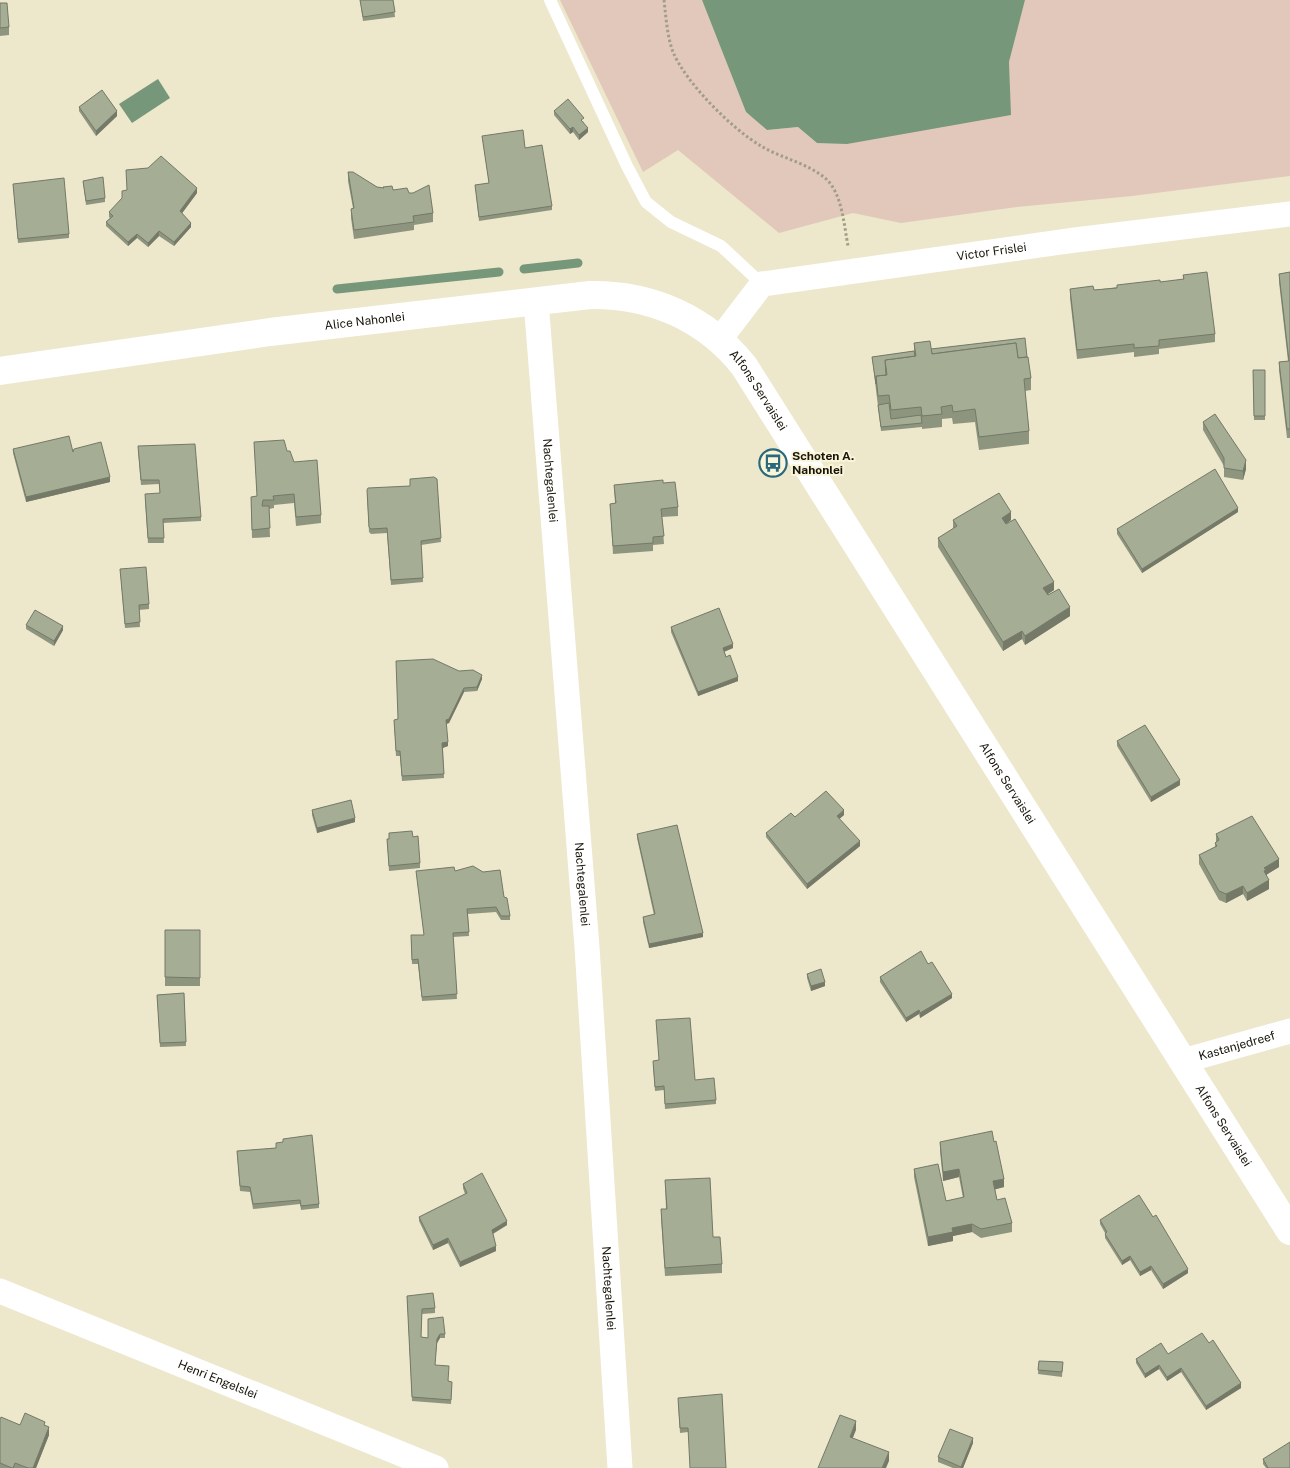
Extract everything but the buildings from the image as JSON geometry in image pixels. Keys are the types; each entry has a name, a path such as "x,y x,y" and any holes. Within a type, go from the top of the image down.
{"street":[{"name":"Victor Frislei","path":"762,284 1290,214"},
{"path":"720,339 762,284"},
{"name":"Alice Nahonlei","path":"0,370 270,332 590,295 626,296 666,308 684,316 720,339"},
{"name":"Nachtegalenlei","path":"536,301 587,947 620,1468"},
{"name":"Alfons Servaislei","path":"720,339 744,366 1184,1061 1290,1232"},
{"name":"Kastanjedreef","path":"1184,1061 1290,1030"},
{"name":"Henri Engelslei","path":"0,1291 436,1468"}],"lane":[{"path":"550,0 627,166 646,202 671,222 721,246 762,284"}],"path":[{"path":"664,0 666,21 673,53 712,107 760,146 808,168 826,179 836,193 853,271"}],"shaded area":[{"path":"560,0 702,0 746,112 767,130 798,127 817,143 1010,115 1009,62 1025,0 1290,0 1290,176 1132,196 1017,207 901,223 853,213 779,233 678,150 643,172"},
{"path":"702,0 1025,0 1009,62 1011,115 847,144 817,143 798,127 767,130 746,112"},
{"path":"158,79 170,98 132,123 119,104"}],"waterway":[{"path":"524,269 578,263"},
{"path":"337,289 499,272"}],"place":[{"name":"Schoten A. Nahonlei","path":"773,463"}]}
